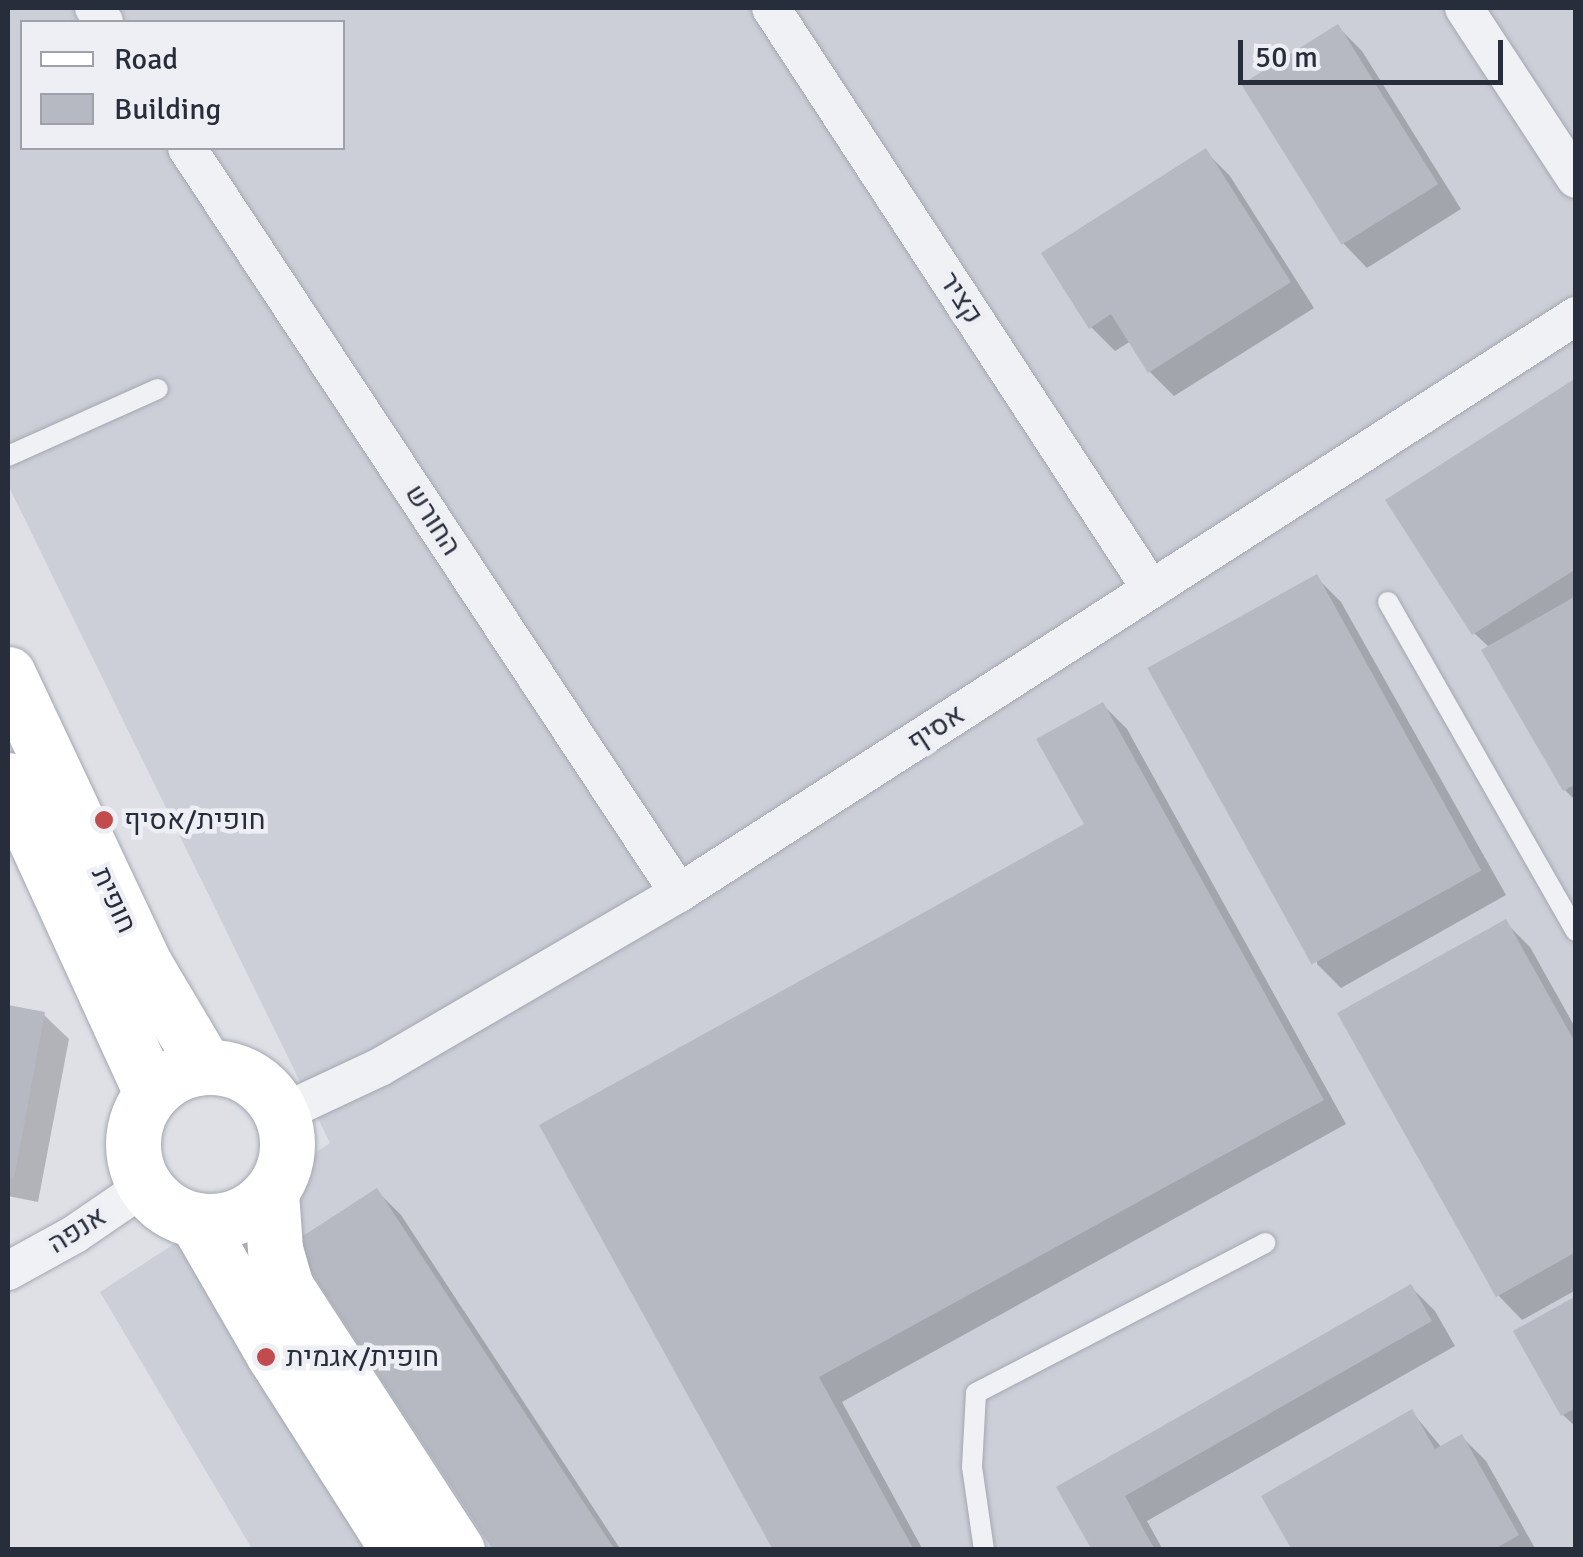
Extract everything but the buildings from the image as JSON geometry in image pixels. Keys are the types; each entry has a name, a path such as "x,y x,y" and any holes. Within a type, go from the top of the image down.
{"main road":[{"name":"חופית","path":"8,674 144,965 205,1066"},
{"name":"חופית","path":"8,780 151,1093"},
{"path":"271,1192 238,1216 196,1220 176,1214 145,1186 135,1163 132,1138 138,1114 151,1093 166,1079 205,1066 228,1068 251,1077 282,1113 287,1154 271,1192 275,1249 286,1287 457,1550"},
{"path":"196,1220 294,1388 398,1550"}],"street":[{"name":"קציר","path":"772,8 1151,590"},
{"path":"1464,8 1576,179"},
{"name":"החורש","path":"188,150 679,894"},
{"name":"אסיף","path":"282,1113 380,1067 679,894 1576,316"},
{"name":"אנפה","path":"8,1271 75,1234 145,1186"}],"lane":[{"path":"8,456 158,389"},
{"path":"1388,602 1576,930"},
{"path":"984,1550 972,1467 976,1393 1265,1243"}],"shaded area":[{"path":"8,8 1575,8 1575,1549 252,1549 100,1292 330,1143 8,485"}],"place":[{"name":"חופית/אסיף","path":"104,820"},
{"name":"חופית/אגמית","path":"266,1357"}]}
